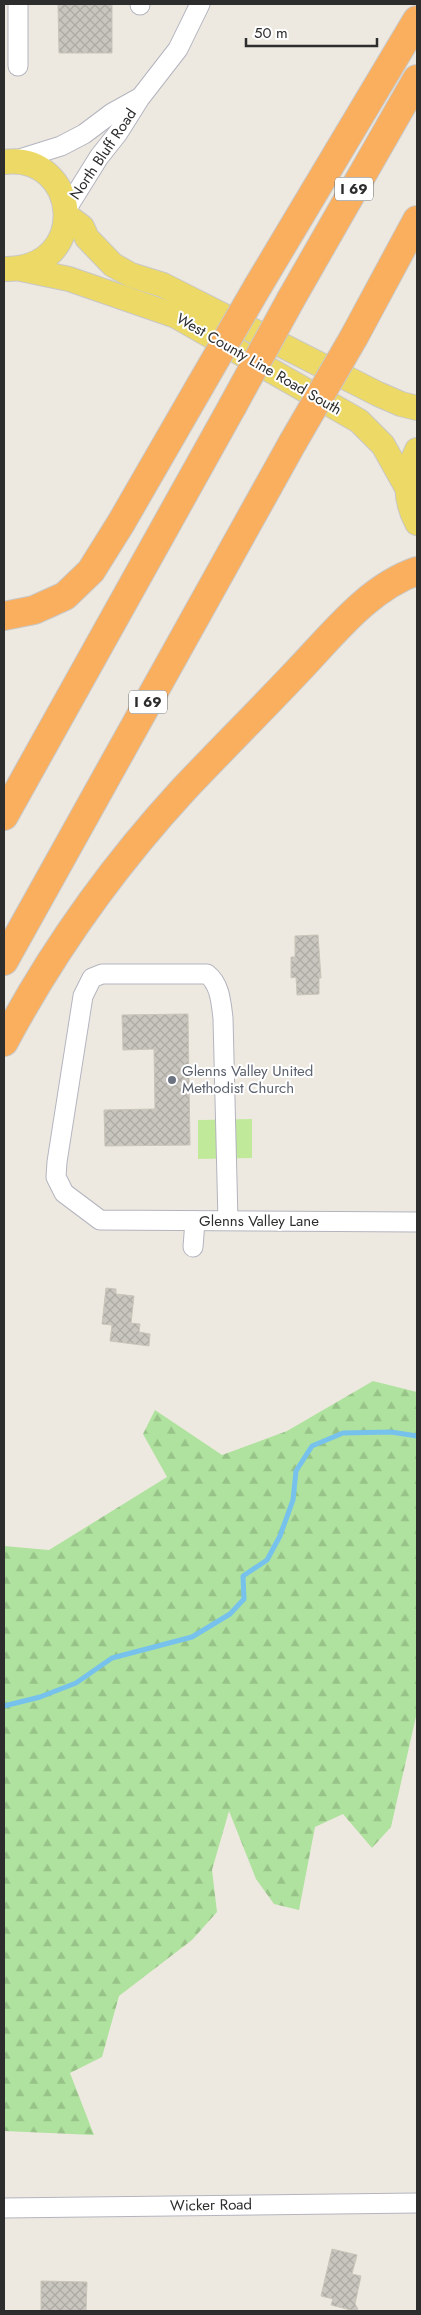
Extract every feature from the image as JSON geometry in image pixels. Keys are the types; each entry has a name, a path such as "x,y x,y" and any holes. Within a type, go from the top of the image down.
{"highway":[{"path":"4,616 34,610 65,596 91,571 417,20"},
{"name":"I 69","path":"4,816 291,300 417,78"},
{"name":"I 69","path":"4,961 293,442 354,337 417,220"},
{"path":"4,1042 56,953 131,852 182,791 354,614 386,586 417,570"}],"main road":[{"path":"8,162 28,164 42,170 54,181 60,190 66,212 64,230 58,244 48,256 35,264 12,269"},
{"name":"West County Line Road South","path":"66,212 82,227 88,238 113,265 131,275 163,285 378,394 401,404 417,408"},
{"name":"West County Line Road South","path":"12,269 69,279 176,316 359,422 383,445 407,488"},
{"path":"417,450 410,465 407,488 411,512 417,523"}],"street":[{"path":"18,4 18,66"},
{"name":"North Bluff Road","path":"66,212 99,156 118,133 140,98 178,49 200,4"},
{"name":"North Bluff Road","path":"8,162 68,142 84,134 112,113 140,98"},
{"name":"Glenns Valley Lane","path":"228,1221 223,1018 217,986 213,978 207,974 102,974 92,978 86,988 56,1177 64,1193 100,1220 195,1221 417,1222"},
{"path":"193,1247 195,1221"},
{"name":"Wicker Road","path":"4,2208 417,2202"}],"green space":[{"path":"252,1119 252,1158 198,1159 198,1120"},
{"path":"373,1381 417,1392 417,1712 391,1827 372,1848 343,1814 315,1827 299,1910 274,1904 256,1879 229,1811 212,1870 217,1912 192,1940 119,1996 102,2057 70,2073 94,2135 4,2131 4,1546 49,1550 167,1477 143,1434 155,1410 222,1455 287,1431"}],"building":[{"path":"58,4 112,4 112,53 59,53"},
{"path":"318,935 321,978 319,978 319,994 297,995 296,977 291,978 291,957 295,957 295,936"},
{"name":"Glenns Valley United Methodist Church","path":"188,1014 190,1145 105,1146 104,1110 155,1109 154,1049 123,1050 122,1015"},
{"path":"106,1288 116,1289 116,1294 134,1296 131,1323 140,1324 139,1332 150,1334 149,1346 110,1341 112,1325 102,1324"},
{"path":"332,2249 357,2255 352,2274 361,2276 355,2304 358,2309 355,2311 331,2305 333,2299 321,2296"},
{"path":"41,2281 87,2282 86,2311 41,2311"}],"waterway":[{"path":"4,1706 40,1697 76,1683 112,1658 192,1637 230,1614 244,1599 243,1576 267,1560 280,1536 293,1500 296,1471 312,1446 343,1433 391,1432 417,1436"}],"place":[{"name":"Glenns Valley United Methodist Church","path":"172,1080"}]}
